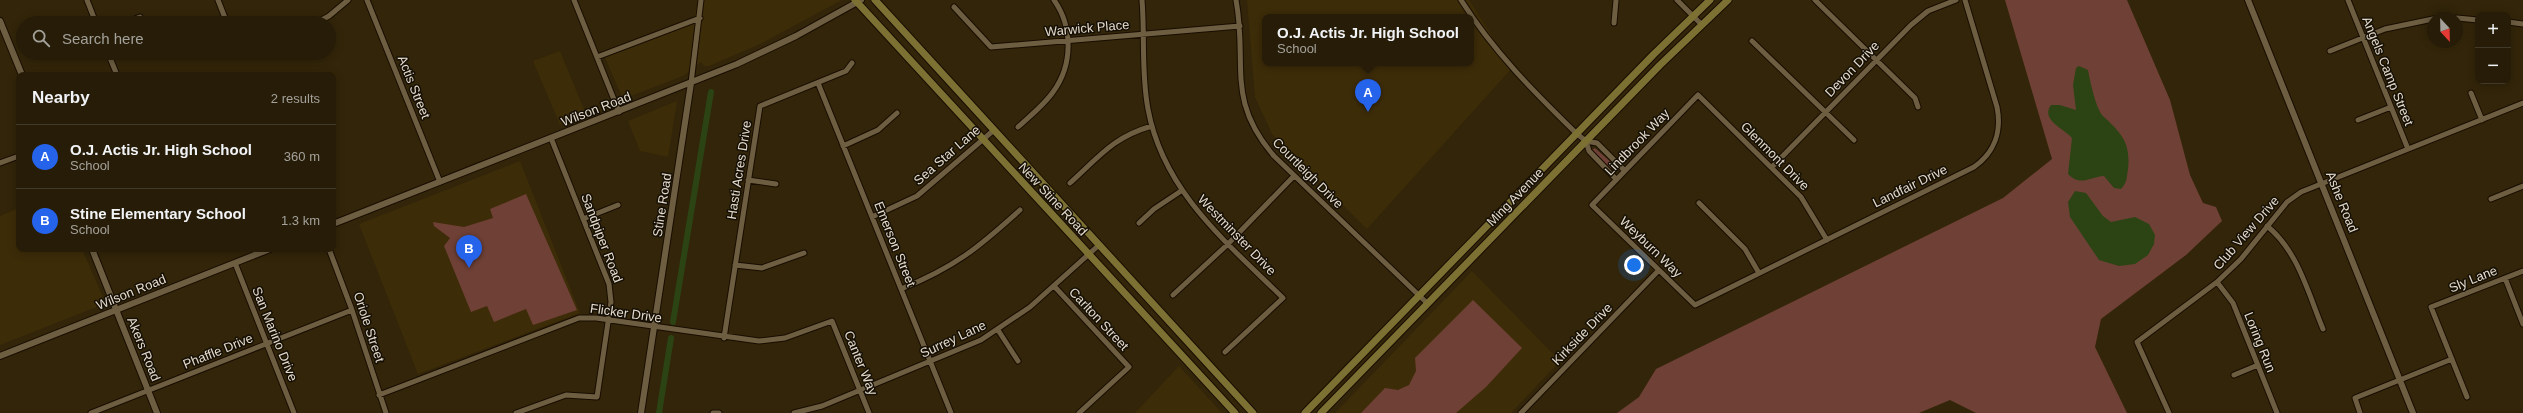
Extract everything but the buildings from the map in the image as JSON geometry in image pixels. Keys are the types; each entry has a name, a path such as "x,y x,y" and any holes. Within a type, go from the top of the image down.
{"main road":[{"name":"New Stine Road","path":"875,0 1253,413"},
{"name":"Ming Avenue","path":"1305,413 1710,0"},
{"name":"Ming Avenue","path":"1321,413 1701,24 1728,0"},
{"name":"New Stine Road","path":"858,1 982,139 1201,374 1234,413"}],"street":[{"path":"86,0 93,16"},
{"path":"218,0 224,16"},
{"path":"329,16 348,0"},
{"name":"Actis Street","path":"367,0 440,182"},
{"path":"574,0 619,112"},
{"name":"Stine Road","path":"641,413 691,83 701,0"},
{"path":"1018,127 1047,100 1060,83 1067,62 1068,40 1064,21 1054,0"},
{"name":"Westminster Drive","path":"1142,0 1145,34 1145,90 1152,126 1164,160 1181,191 1201,216 1283,298 1225,352"},
{"name":"Courtleigh Drive","path":"1236,0 1240,26 1240,83 1247,112 1266,148 1428,304"},
{"path":"1461,0 1471,14"},
{"path":"1614,23 1616,0"},
{"path":"1677,0 1692,17 1701,24"},
{"path":"1815,0 1915,98 1918,107"},
{"name":"Devon Drive","path":"1772,167 1919,18 1940,6 1956,0"},
{"name":"Landfair Drive","path":"1695,305 1974,167 1992,149 1998,132 1998,113 1965,0"},
{"name":"Ashe Road","path":"2248,0 2401,379 2413,413"},
{"name":"Angels Camp Street","path":"2348,0 2408,149"},
{"name":"Wilson Road","path":"336,223 619,112 760,54 858,1"},
{"name":"Warwick Place","path":"954,7 990,47 1240,26"},
{"path":"598,57 700,18"},
{"path":"1474,18 1504,59 1577,134 1586,141 1597,143 1624,170"},
{"path":"2463,19 2475,20"},
{"path":"2330,51 2402,24 2427,20"},
{"path":"0,21 21,72"},
{"path":"2511,22 2523,24"},
{"path":"1752,41 1854,140"},
{"path":"111,60 116,72"},
{"name":"Hasti Acres Drive","path":"724,338 760,106 846,71 852,64"},
{"name":"Emerson Street","path":"818,83 951,413"},
{"path":"2471,93 2482,120"},
{"name":"Glenmont Drive","path":"1698,95 1806,202 1827,240"},
{"name":"Lindbrook Way","path":"1592,205 1624,170 1698,95"},
{"name":"Club View Drive","path":"2169,413 2137,342 2217,282 2241,259 2267,226 2294,197 2523,103"},
{"path":"2358,120 2391,107"},
{"path":"843,146 878,130 897,113"},
{"path":"1070,183 1117,140 1132,132 1152,126"},
{"name":"Sea Star Lane","path":"872,217 917,196 994,130"},
{"name":"Sandpiper Road","path":"516,413 566,395 597,397 609,320 611,302 609,284 552,138"},
{"path":"1586,141 1589,151 1616,179"},
{"path":"0,163 16,157"},
{"path":"1173,295 1228,244 1294,176"},
{"path":"748,180 776,184"},
{"path":"2490,198 2523,186"},
{"path":"1139,223 1154,209 1181,191"},
{"path":"1699,203 1745,249 1759,273"},
{"path":"583,219 618,205"},
{"name":"Weyburn Way","path":"1592,205 1695,305"},
{"path":"901,289 933,276 965,258 1020,210"},
{"path":"2267,226 2282,238 2291,251 2323,329"},
{"name":"Surrey Lane","path":"794,413 822,406 931,362 962,349 998,330 1030,307 1099,245"},
{"name":"Akers Road","path":"93,252 157,413"},
{"name":"Wilson Road","path":"0,356 262,252"},
{"name":"Oriole Street","path":"329,252 352,310 386,413"},
{"path":"736,265 762,268 804,253"},
{"name":"San Marino Drive","path":"235,263 294,413"},
{"name":"Kirkside Drive","path":"1522,413 1659,270"},
{"name":"Sly Lane","path":"2452,359 2431,307 2523,270"},
{"path":"2505,278 2523,324"},
{"name":"Loring Run","path":"2217,282 2233,302 2277,413"},
{"name":"Carlton Street","path":"1054,286 1129,367 1079,413"},
{"name":"Phaffle Drive","path":"91,413 352,310"},
{"name":"Flicker Drive","path":"379,395 569,320 589,318 609,320 746,341 772,341 798,335 832,321"},
{"name":"Canter Way","path":"832,321 869,413"},
{"path":"998,330 1018,361"},
{"path":"2360,413 2355,398 2452,359 2467,397"},
{"path":"2234,375 2258,365"}],"shaded area":[{"path":"698,0 842,0 760,44 709,66 704,66 701,62 683,76 623,99 603,53 694,19"},
{"path":"1247,0 1469,0 1512,68 1367,229 1272,134 1255,97"},
{"path":"2005,0 2127,0 2170,100 2190,175 2203,203 2216,207 2222,221 2186,255 2101,319 2095,347 2127,413 1976,413 1950,400 1919,413 1617,413 1639,397 1656,369 2003,198 2052,159"},
{"path":"560,51 586,114 560,125 533,61"},
{"path":"2079,66 2088,70 2100,112 2120,133 2126,145 2129,160 2128,170 2126,182 2121,189 2114,188 2104,176 2081,181 2068,174 2072,138 2051,120 2048,110 2051,105 2060,105 2076,110 2073,85 2076,68"},
{"path":"677,101 668,157 640,151 628,121"},
{"path":"1595,148 1613,164 1613,168 1610,168 1592,150"},
{"path":"520,161 580,313 418,374 359,224"},
{"path":"2075,191 2086,193 2103,216 2111,222 2135,217 2149,224 2155,235 2154,244 2148,255 2135,264 2119,266 2099,260 2070,217 2068,202"},
{"path":"526,194 577,310 533,325 526,309 494,322 487,306 471,312 444,246 450,238 434,226 433,222 464,227 493,218 490,209"},
{"path":"16,209 16,252 83,252 103,297 99,306 0,345 0,216"},
{"path":"1472,271 1560,361 1511,413 1335,413"},
{"path":"1473,300 1522,348 1486,387 1456,413 1361,413 1385,388 1398,390 1409,385 1416,371 1415,358"},
{"path":"1179,366 1222,413 1135,413"}],"waterway":[{"path":"673,322 711,92"},
{"path":"659,413 671,338"}],"place":[{"name":"O.J. Actis Jr. High School","path":"1368,112"},
{"name":"Stine Elementary School","path":"469,268"}]}
